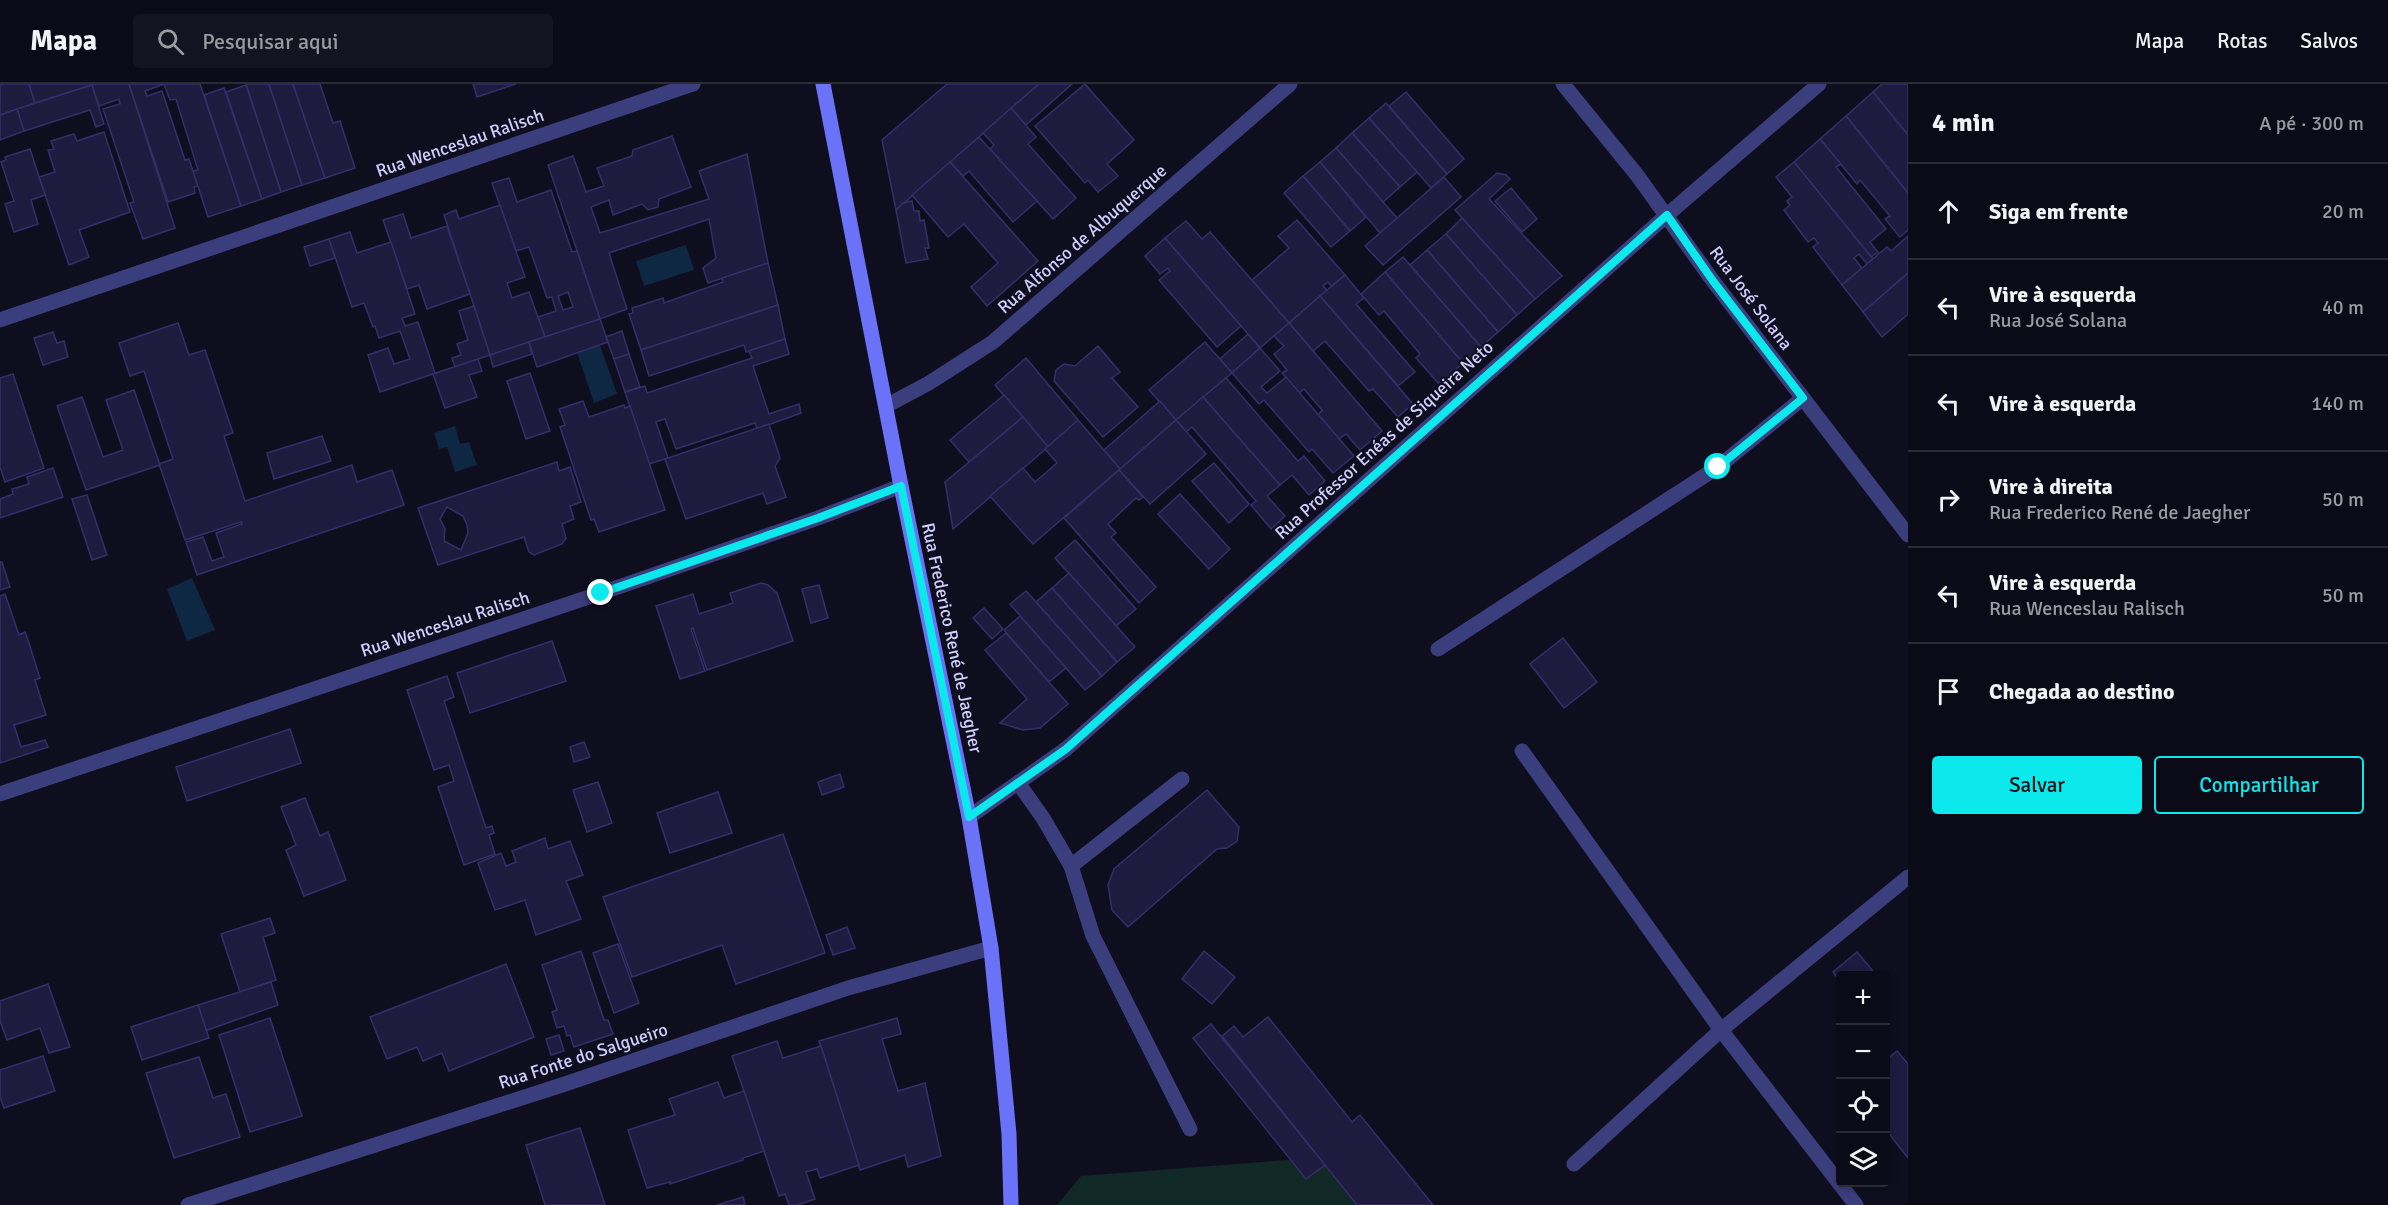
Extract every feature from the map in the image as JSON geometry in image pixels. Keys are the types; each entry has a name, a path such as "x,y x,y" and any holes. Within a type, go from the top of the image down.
{"main road":[{"name":"Rua Frederico René de Jaegher","path":"823,84 901,486 969,817 991,948 1009,1134 1011,1205"}],"street":[{"name":"Rua Wenceslau Ralisch","path":"0,320 693,84"},
{"name":"Rua Alfonso de Albuquerque","path":"886,406 929,383 993,342 1290,84"},
{"name":"Rua José Solana","path":"1563,84 1637,175 1713,281 1908,535"},
{"name":"Rua Professor Enéas de Siqueira Neto","path":"969,817 1066,749 1667,215 1819,84"},
{"path":"1438,649 1718,467 1803,398"},
{"name":"Rua Wenceslau Ralisch","path":"0,794 601,593 818,518 901,486"},
{"path":"1522,751 1721,1030 1856,1205"},
{"path":"1071,866 1182,779"},
{"path":"1019,784 1043,818 1071,866 1093,936 1190,1129"},
{"path":"1574,1164 1721,1030 1908,877"},
{"name":"Rua Fonte do Salgueiro","path":"188,1205 554,1087 848,988 991,948"}],"green space":[{"path":"1338,1156 1379,1205 1057,1205 1081,1176"}],"water":[{"path":"686,245 694,270 644,286 636,261"},
{"path":"600,345 617,394 594,403 577,353"},
{"path":"455,426 460,444 469,442 477,465 455,472 447,447 439,449 434,433"},
{"path":"192,578 215,630 187,641 167,589"}],"building":[{"path":"29,84 35,103 0,115 0,85"},
{"path":"29,84 95,84 35,103"},
{"path":"129,84 175,228 143,239 130,203 134,202 103,109 120,104 119,99 99,106 92,85"},
{"path":"129,84 164,84 145,91 147,96 162,91 185,160 189,159 198,186 194,187 195,193 168,202"},
{"path":"164,84 200,84 241,206 208,217 193,171 198,170 176,99 170,100"},
{"path":"246,84 269,84 302,185 281,192"},
{"path":"269,84 293,84 325,178 302,185"},
{"path":"293,84 320,84 333,123 340,121 355,168 325,178"},
{"path":"473,84 516,84 477,97"},
{"path":"947,84 1039,84 896,210 882,140"},
{"path":"1039,84 1072,84 1026,125 1011,108"},
{"path":"1085,84 1134,140 1107,164 1118,176 1098,192 1088,180 1085,183 1035,126"},
{"path":"1882,84 1908,84 1908,131 1906,133 1873,92"},
{"path":"92,85 104,124 96,127 90,110 24,131 17,109"},
{"path":"246,85 281,192 262,199 226,92"},
{"path":"224,88 262,199 241,206 204,95"},
{"path":"1406,92 1464,159 1447,174 1389,106"},
{"path":"1873,92 1908,135 1908,193 1846,116"},
{"path":"1386,103 1447,174 1431,188 1369,118"},
{"path":"1011,108 1036,137 1028,144 1076,198 1053,219 990,149 994,145 983,133"},
{"path":"17,109 24,131 0,140 0,115"},
{"path":"1846,116 1908,193 1908,230 1900,237 1885,219 1890,216 1860,180 1857,184 1820,139"},
{"path":"1369,118 1417,172 1400,187 1352,133"},
{"path":"104,132 130,212 79,230 89,257 69,265 39,177 55,172 48,150 54,149 51,141 74,134 77,141"},
{"path":"1352,133 1400,187 1383,202 1336,148"},
{"path":"672,136 691,187 659,199 658,207 648,210 642,204 613,215 609,200 591,207 600,233 709,199 699,171 747,154 768,263 708,283 703,268 716,258 709,219 609,253 627,309 600,319 548,165 573,156 586,192 604,186 597,168 632,156 633,150"},
{"path":"979,137 1037,201 1013,222 969,171 963,176 950,162"},
{"path":"1820,139 1841,164 1836,167 1886,229 1870,242 1878,252 1871,257 1794,162"},
{"path":"1336,148 1397,218 1380,233 1320,162"},
{"path":"30,149 45,195 31,200 38,224 14,232 5,204 14,201 1,162 6,160 5,157"},
{"path":"950,162 1038,261 987,306 971,287 998,263 964,224 948,237 912,195"},
{"path":"1320,162 1366,217 1350,231 1303,176"},
{"path":"1794,162 1873,259 1867,264 1859,254 1854,258 1862,268 1842,285 1813,247 1818,243 1814,238 1808,242 1784,210 1790,205 1787,201 1792,197 1776,177"},
{"path":"1497,173 1506,175 1510,179 1489,199 1562,276 1535,299 1455,210"},
{"path":"1303,176 1350,231 1331,247 1284,193"},
{"path":"1444,177 1461,197 1383,265 1365,246"},
{"path":"509,178 517,202 551,190 572,252 577,251 600,319 545,337 538,317 556,311 552,297 547,298 529,247 516,251 492,183","holes":["568,292 573,307 563,310 558,296"]},
{"path":"1511,188 1537,219 1522,232 1495,201"},
{"path":"912,201 914,211 919,211 920,221 924,220 929,248 925,248 928,259 906,263 896,210 903,203"},
{"path":"500,205 525,277 507,283 512,298 529,292 545,337 490,355 444,215 456,210 459,219"},
{"path":"403,214 411,238 447,226 470,294 427,309 419,285 407,289 383,220"},
{"path":"1462,218 1535,299 1517,315 1446,234"},
{"path":"1297,220 1345,275 1331,286 1328,282 1323,286 1327,290 1289,323 1252,280 1289,248 1278,236"},
{"path":"1186,221 1202,239 1210,232 1289,323 1260,348 1165,238"},
{"path":"350,232 357,253 391,242 415,314 402,318 405,326 418,322 435,373 380,392 368,355 388,348 394,364 410,359 400,331 379,338 364,303 352,307 329,239"},
{"path":"1446,234 1517,315 1498,332 1427,250"},
{"path":"1908,236 1908,273 1863,312 1842,285 1887,247 1891,251"},
{"path":"1165,238 1241,326 1217,347 1159,280 1170,271 1168,268 1160,274 1145,256"},
{"path":"329,239 335,258 310,266 304,247"},
{"path":"1427,250 1498,332 1481,347 1410,265"},
{"path":"1403,257 1481,347 1463,363 1385,272"},
{"path":"768,263 778,305 641,350 629,314 633,313 632,308 663,298 664,303 723,282 722,278"},
{"path":"1385,272 1463,363 1439,384 1416,358 1420,354 1384,311 1379,315 1361,294"},
{"path":"1908,273 1908,314 1882,337 1863,312"},
{"path":"1345,275 1364,298 1356,304 1415,372 1398,386 1320,296"},
{"path":"1320,296 1413,404 1398,417 1373,389 1369,391 1325,341 1313,351 1289,323"},
{"path":"778,305 785,339 746,352 744,345 649,376 641,350"},
{"path":"474,306 490,355 455,367 452,358 461,355 457,344 468,340 459,311"},
{"path":"600,319 608,342 537,367 529,342"},
{"path":"178,323 189,355 205,350 233,433 224,436 245,501 352,465 357,482 392,470 404,505 197,575 186,542 203,537 212,561 224,557 216,533 242,524 241,522 185,540 159,464 173,459 144,371 130,376 119,343"},
{"path":"1289,323 1382,431 1360,450 1346,434 1339,439 1318,415 1322,410 1304,389 1299,393 1282,373 1287,370 1274,354 1284,346 1274,336"},
{"path":"622,331 629,354 614,359 606,337"},
{"path":"53,332 57,343 64,341 68,357 43,365 34,338"},
{"path":"1248,334 1260,348 1232,373 1220,359"},
{"path":"785,339 789,354 753,366 769,414 799,404 801,413 757,429 755,423 676,449 665,419 656,422 668,458 649,464 625,392 645,386 647,393 752,358 749,351"},
{"path":"529,342 532,354 493,367 490,355"},
{"path":"1205,342 1232,373 1176,420 1149,390"},
{"path":"1098,346 1120,372 1112,378 1138,407 1103,437 1054,381 1056,370 1064,364 1075,366"},
{"path":"1260,348 1280,371 1261,387 1267,393 1286,377 1354,456 1333,473 1312,449 1309,452 1264,400 1259,404 1232,373"},
{"path":"629,354 640,387 625,392 614,359"},
{"path":"1026,358 1078,420 1048,447 995,385"},
{"path":"478,359 482,371 469,375 477,397 445,408 433,374"},
{"path":"530,373 550,431 526,439 507,381"},
{"path":"13,374 44,468 5,482 0,467 0,378"},
{"path":"1226,378 1298,461 1304,456 1325,481 1309,495 1292,475 1280,485 1203,397"},
{"path":"134,390 160,465 86,490 57,406 82,397 103,457 123,450 106,400"},
{"path":"1004,395 1023,417 969,462 950,440"},
{"path":"1203,397 1280,485 1267,496 1285,516 1271,529 1251,505 1256,501 1192,427 1186,432 1176,420"},
{"path":"583,401 589,417 624,405 625,408 630,406 665,510 599,532 594,519 591,520 560,427 565,425 559,409"},
{"path":"1160,401 1176,420 1120,469 1104,450"},
{"path":"1023,417 1048,447 953,529 945,482"},
{"path":"1078,420 1120,469 1033,544 990,496 1023,468 1035,482 1057,463 1045,449"},
{"path":"1176,420 1206,454 1150,504 1119,470"},
{"path":"769,424 780,458 775,466 786,497 767,504 763,493 686,519 665,459"},
{"path":"322,436 331,461 274,479 267,453"},
{"path":"557,462 559,471 570,467 581,502 570,506 574,519 562,524 566,538 562,544 534,555 529,552 524,537 438,565 418,508","holes":["447,507 463,516 468,533 461,550 444,541 445,529 440,519"]},
{"path":"1214,463 1249,504 1229,523 1192,481"},
{"path":"53,468 63,497 0,518 0,499 13,494 12,489 29,484 27,477"},
{"path":"1119,470 1143,497 1139,500 1136,498 1108,524 1116,533 1111,537 1156,587 1139,603 1064,518"},
{"path":"1180,494 1230,549 1209,569 1158,514"},
{"path":"87,495 107,555 92,560 72,499"},
{"path":"1075,540 1136,609 1116,626 1055,558"},
{"path":"0,562 2,562 10,587 0,590"},
{"path":"1069,573 1135,647 1117,662 1052,588"},
{"path":"761,583 768,585 777,593 793,641 707,670 693,628 691,629 705,671 680,679 656,606 693,594 699,614 733,603 730,593"},
{"path":"819,585 828,618 811,623 802,589"},
{"path":"1052,588 1117,662 1102,676 1036,602"},
{"path":"1026,591 1102,676 1085,690 1010,604"},
{"path":"5,594 19,635 25,632 27,637 40,678 35,680 46,715 14,725 21,747 45,740 48,747 0,763 0,596"},
{"path":"984,608 1003,629 992,639 973,618"},
{"path":"1020,616 1066,668 1049,682 1004,630"},
{"path":"1006,633 1068,704 1040,728 1023,730 1000,723 1027,699 985,650"},
{"path":"1563,638 1597,682 1564,708 1530,664"},
{"path":"552,641 566,681 470,713 457,673"},
{"path":"447,676 454,697 444,701 486,828 492,826 494,833 489,835 495,854 464,865 438,787 454,781 449,765 434,770 407,690"},
{"path":"290,729 301,763 187,801 176,767"},
{"path":"584,742 590,757 574,762 570,747"},
{"path":"840,774 844,787 822,795 818,782"},
{"path":"598,782 612,823 587,832 573,790"},
{"path":"1207,790 1239,827 1237,841 1227,848 1217,849 1128,927 1112,910 1108,885 1114,869"},
{"path":"718,792 732,833 670,853 657,813"},
{"path":"305,798 320,836 328,832 346,880 304,896 286,850 296,845 281,807"},
{"path":"783,834 825,953 736,984 722,945 632,977 603,897"},
{"path":"545,838 548,849 570,841 583,875 566,881 581,919 536,935 525,900 495,910 478,863 501,853 506,866 516,862 512,851"},
{"path":"270,918 275,933 263,937 276,980 240,992 221,934"},
{"path":"847,927 855,948 833,955 826,935"},
{"path":"618,944 639,1003 614,1013 593,953"},
{"path":"581,951 604,1020 608,1020 613,1034 574,1047 564,1026 557,1028 552,1012 557,1010 542,965"},
{"path":"1204,951 1235,977 1212,1004 1182,979"},
{"path":"1857,952 1873,971 1836,971 1836,976 1833,972"},
{"path":"506,964 534,1037 449,1071 442,1053 423,1061 417,1047 387,1059 370,1017"},
{"path":"271,982 278,1005 205,1031 198,1005"},
{"path":"48,984 70,1047 49,1053 40,1028 7,1040 0,1021 0,1001"},
{"path":"198,1005 209,1038 142,1060 131,1027"},
{"path":"1268,1017 1352,1122 1360,1115 1433,1205 1357,1205 1222,1036 1234,1026 1243,1037"},
{"path":"270,1018 302,1116 250,1132 219,1035"},
{"path":"897,1018 901,1034 882,1039 898,1091 925,1083 941,1156 908,1167 905,1155 860,1170 819,1041"},
{"path":"1211,1024 1325,1165 1306,1179 1193,1038"},
{"path":"559,1035 564,1051 551,1055 546,1039"},
{"path":"777,1041 783,1058 821,1046 859,1165 820,1178 817,1169 806,1172 815,1199 798,1205 789,1205 785,1194 779,1196 732,1056"},
{"path":"1897,1051 1908,1064 1908,1158 1890,1135 1890,1057"},
{"path":"43,1056 55,1091 4,1108 0,1097 0,1070"},
{"path":"199,1057 213,1098 226,1094 240,1137 174,1158 146,1073"},
{"path":"718,1082 724,1098 744,1091 764,1151 670,1184 670,1182 647,1188 628,1130 675,1115 669,1099"},
{"path":"580,1128 605,1205 545,1205 526,1145"},
{"path":"743,1197 745,1205 717,1205"}],"route":[{"path":"601,593 818,518 901,486 969,817 1066,749 1667,215 1713,281 1803,398 1718,467"}]}
